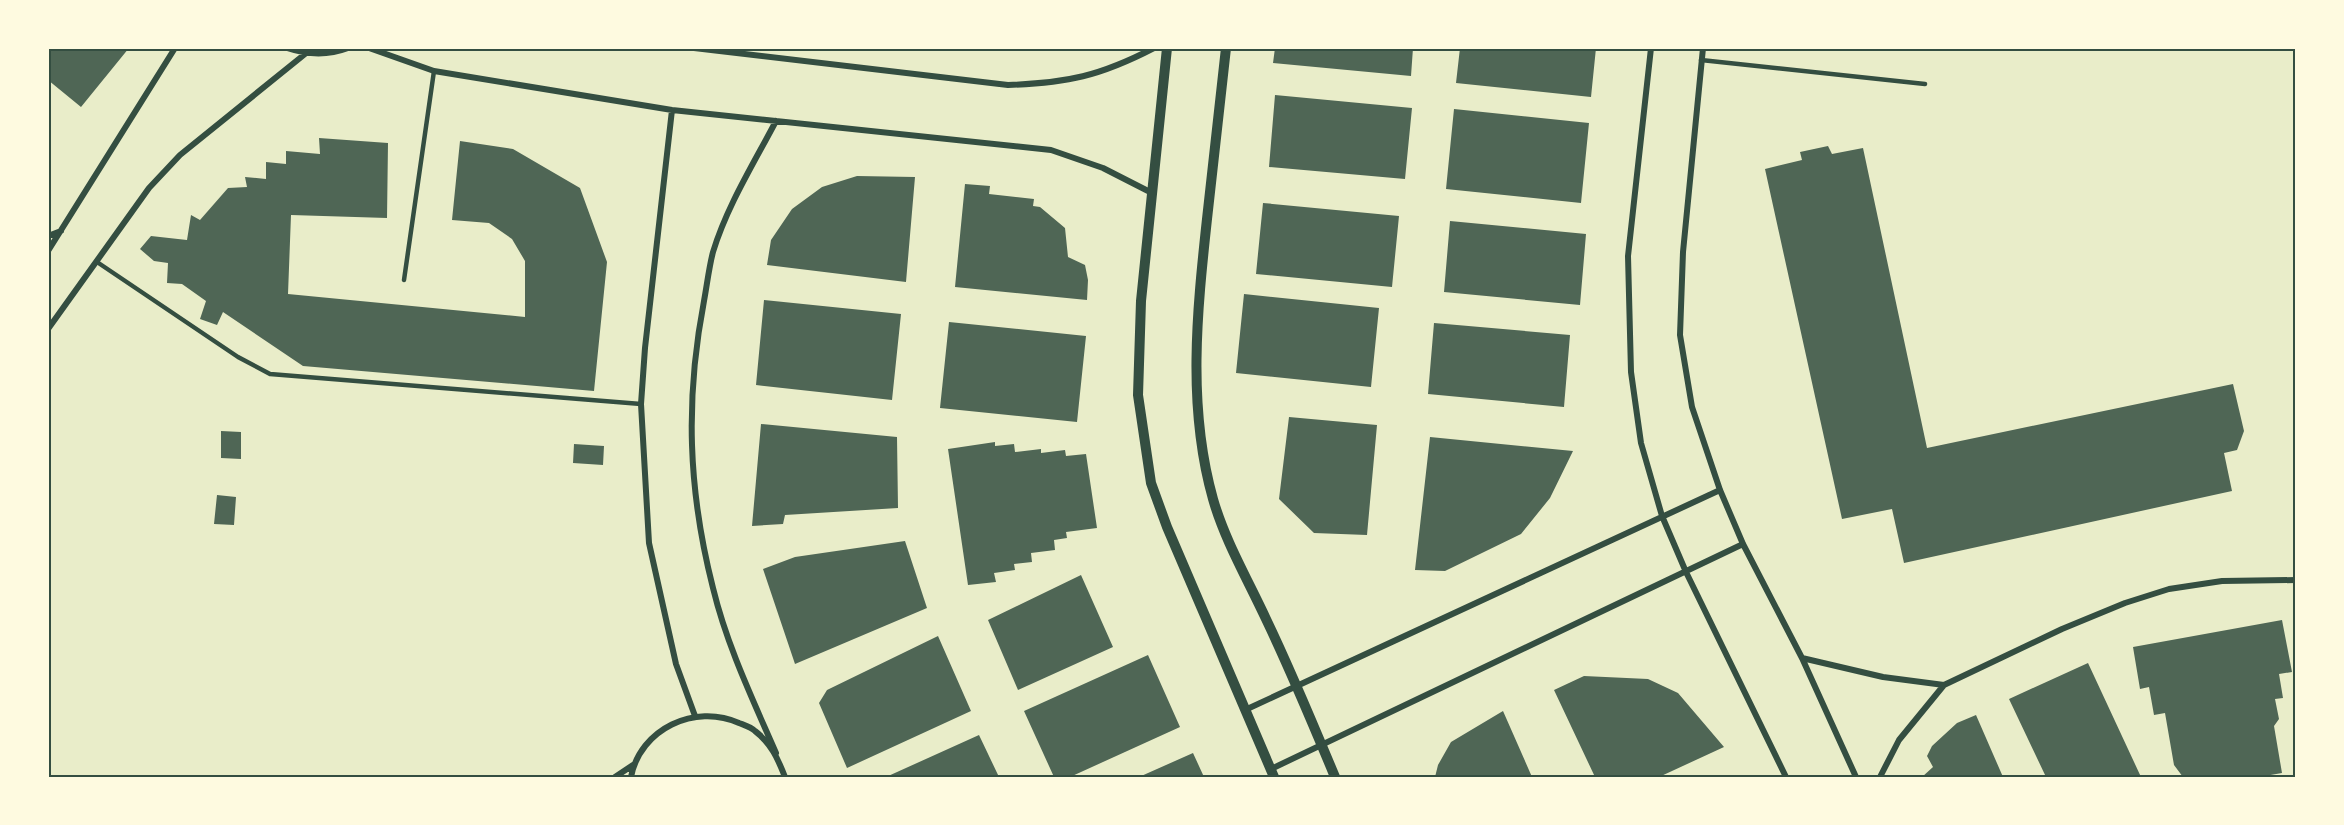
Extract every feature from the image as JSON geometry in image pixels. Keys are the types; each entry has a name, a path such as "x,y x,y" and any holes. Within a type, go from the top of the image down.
{"street":[{"path":"48,250 175,48"},
{"path":"287,48 305,54 332,54 348,48"},
{"path":"369,48 434,71 672,110 1051,150 1103,168 1152,193"},
{"path":"694,48 1008,85 1049,84 1089,76 1128,62 1154,48"},
{"path":"1167,48 1141,301 1138,395 1151,483 1167,527 1273,773 1322,744 1743,544"},
{"path":"1226,48 1198,307 1197,405 1213,499 1225,532 1298,686 1335,777"},
{"path":"1651,48 1628,256 1631,372 1641,442 1662,516 1686,572 1786,777"},
{"path":"1703,48 1683,252 1680,335 1692,407 1720,490 1743,544 1802,658 1856,777"},
{"path":"48,329 149,188 180,155 305,54"},
{"path":"672,110 645,348 641,404 649,543 676,664 695,716"},
{"path":"776,121 732,204 713,252 698,333 690,404 694,489 713,589 738,666 784,777"},
{"path":"48,236 62,231"},
{"path":"1245,710 1720,490"},
{"path":"1880,777 1899,740 1944,685 2062,629 2125,603 2169,589 2223,581 2296,580"},
{"path":"1802,658 1882,678 1944,685"},
{"path":"630,777 633,764 648,741 670,724 695,716 726,717 755,730 776,753"},
{"path":"615,777 633,764"}],"lane":[{"path":"1701,60 1925,84"},
{"path":"404,280 434,71"},
{"path":"97,262 238,357 270,374 641,404"}],"building":[{"path":"48,48 129,48 81,107 48,80"},
{"path":"1275,48 1413,48 1411,76 1273,63"},
{"path":"1460,48 1596,48 1591,97 1456,83"},
{"path":"1275,95 1412,108 1405,179 1269,167"},
{"path":"1454,109 1589,123 1581,203 1446,189"},
{"path":"319,138 388,143 387,218 291,215 288,294 525,317 525,261 512,239 489,223 452,220 460,141 513,149 580,188 607,262 594,391 303,366 223,312 217,325 200,319 206,301 182,284 167,283 168,263 154,261 140,249 151,236 187,240 191,215 200,220 228,188 247,187 245,177 266,179 266,162 286,164 286,151 320,154"},
{"path":"1828,146 1832,154 1863,148 1927,448 2233,384 2244,431 2237,450 2224,453 2232,491 1904,563 1892,509 1842,519 1765,169 1802,160 1800,152"},
{"path":"857,176 915,177 906,282 767,265 771,240 792,209 822,187"},
{"path":"965,184 990,186 989,194 1034,199 1033,206 1040,207 1065,228 1068,257 1085,265 1088,280 1087,300 955,287"},
{"path":"1263,203 1399,216 1392,287 1256,274"},
{"path":"1450,221 1586,234 1580,305 1444,292"},
{"path":"1244,294 1379,308 1371,387 1236,373"},
{"path":"764,300 901,314 892,400 756,385"},
{"path":"949,322 1086,336 1077,422 940,408"},
{"path":"1434,323 1570,335 1564,407 1428,394"},
{"path":"1289,417 1377,425 1367,535 1314,533 1279,499"},
{"path":"761,424 897,437 898,508 785,515 783,524 752,526"},
{"path":"221,431 241,432 241,459 221,458"},
{"path":"1430,437 1573,451 1550,498 1521,534 1445,571 1415,570"},
{"path":"995,442 995,446 1014,444 1015,452 1041,449 1041,453 1065,450 1066,456 1086,454 1097,528 1066,532 1067,538 1054,540 1055,550 1031,553 1032,562 1014,564 1015,570 994,573 996,582 968,585 948,449"},
{"path":"574,444 604,446 603,465 573,463"},
{"path":"217,495 236,497 234,525 214,524"},
{"path":"905,541 927,608 795,664 763,569 795,557"},
{"path":"1081,575 1113,647 1018,690 988,620"},
{"path":"2282,620 2292,672 2279,674 2283,698 2275,699 2279,719 2274,726 2282,773 2259,777 2183,777 2174,765 2165,713 2154,715 2149,687 2140,689 2133,647"},
{"path":"938,636 971,711 847,768 819,703 827,690"},
{"path":"1148,655 1180,727 1070,777 1054,777 1024,711"},
{"path":"2088,663 2141,777 2046,777 2009,699"},
{"path":"1584,676 1648,679 1678,693 1724,747 1659,777 1595,777 1554,690"},
{"path":"1503,711 1532,777 1435,777 1438,765 1451,742"},
{"path":"1976,715 2003,777 1922,777 1933,767 1927,756 1932,746 1957,723"},
{"path":"979,735 999,777 886,777"},
{"path":"1193,753 1204,777 1139,777"}]}
